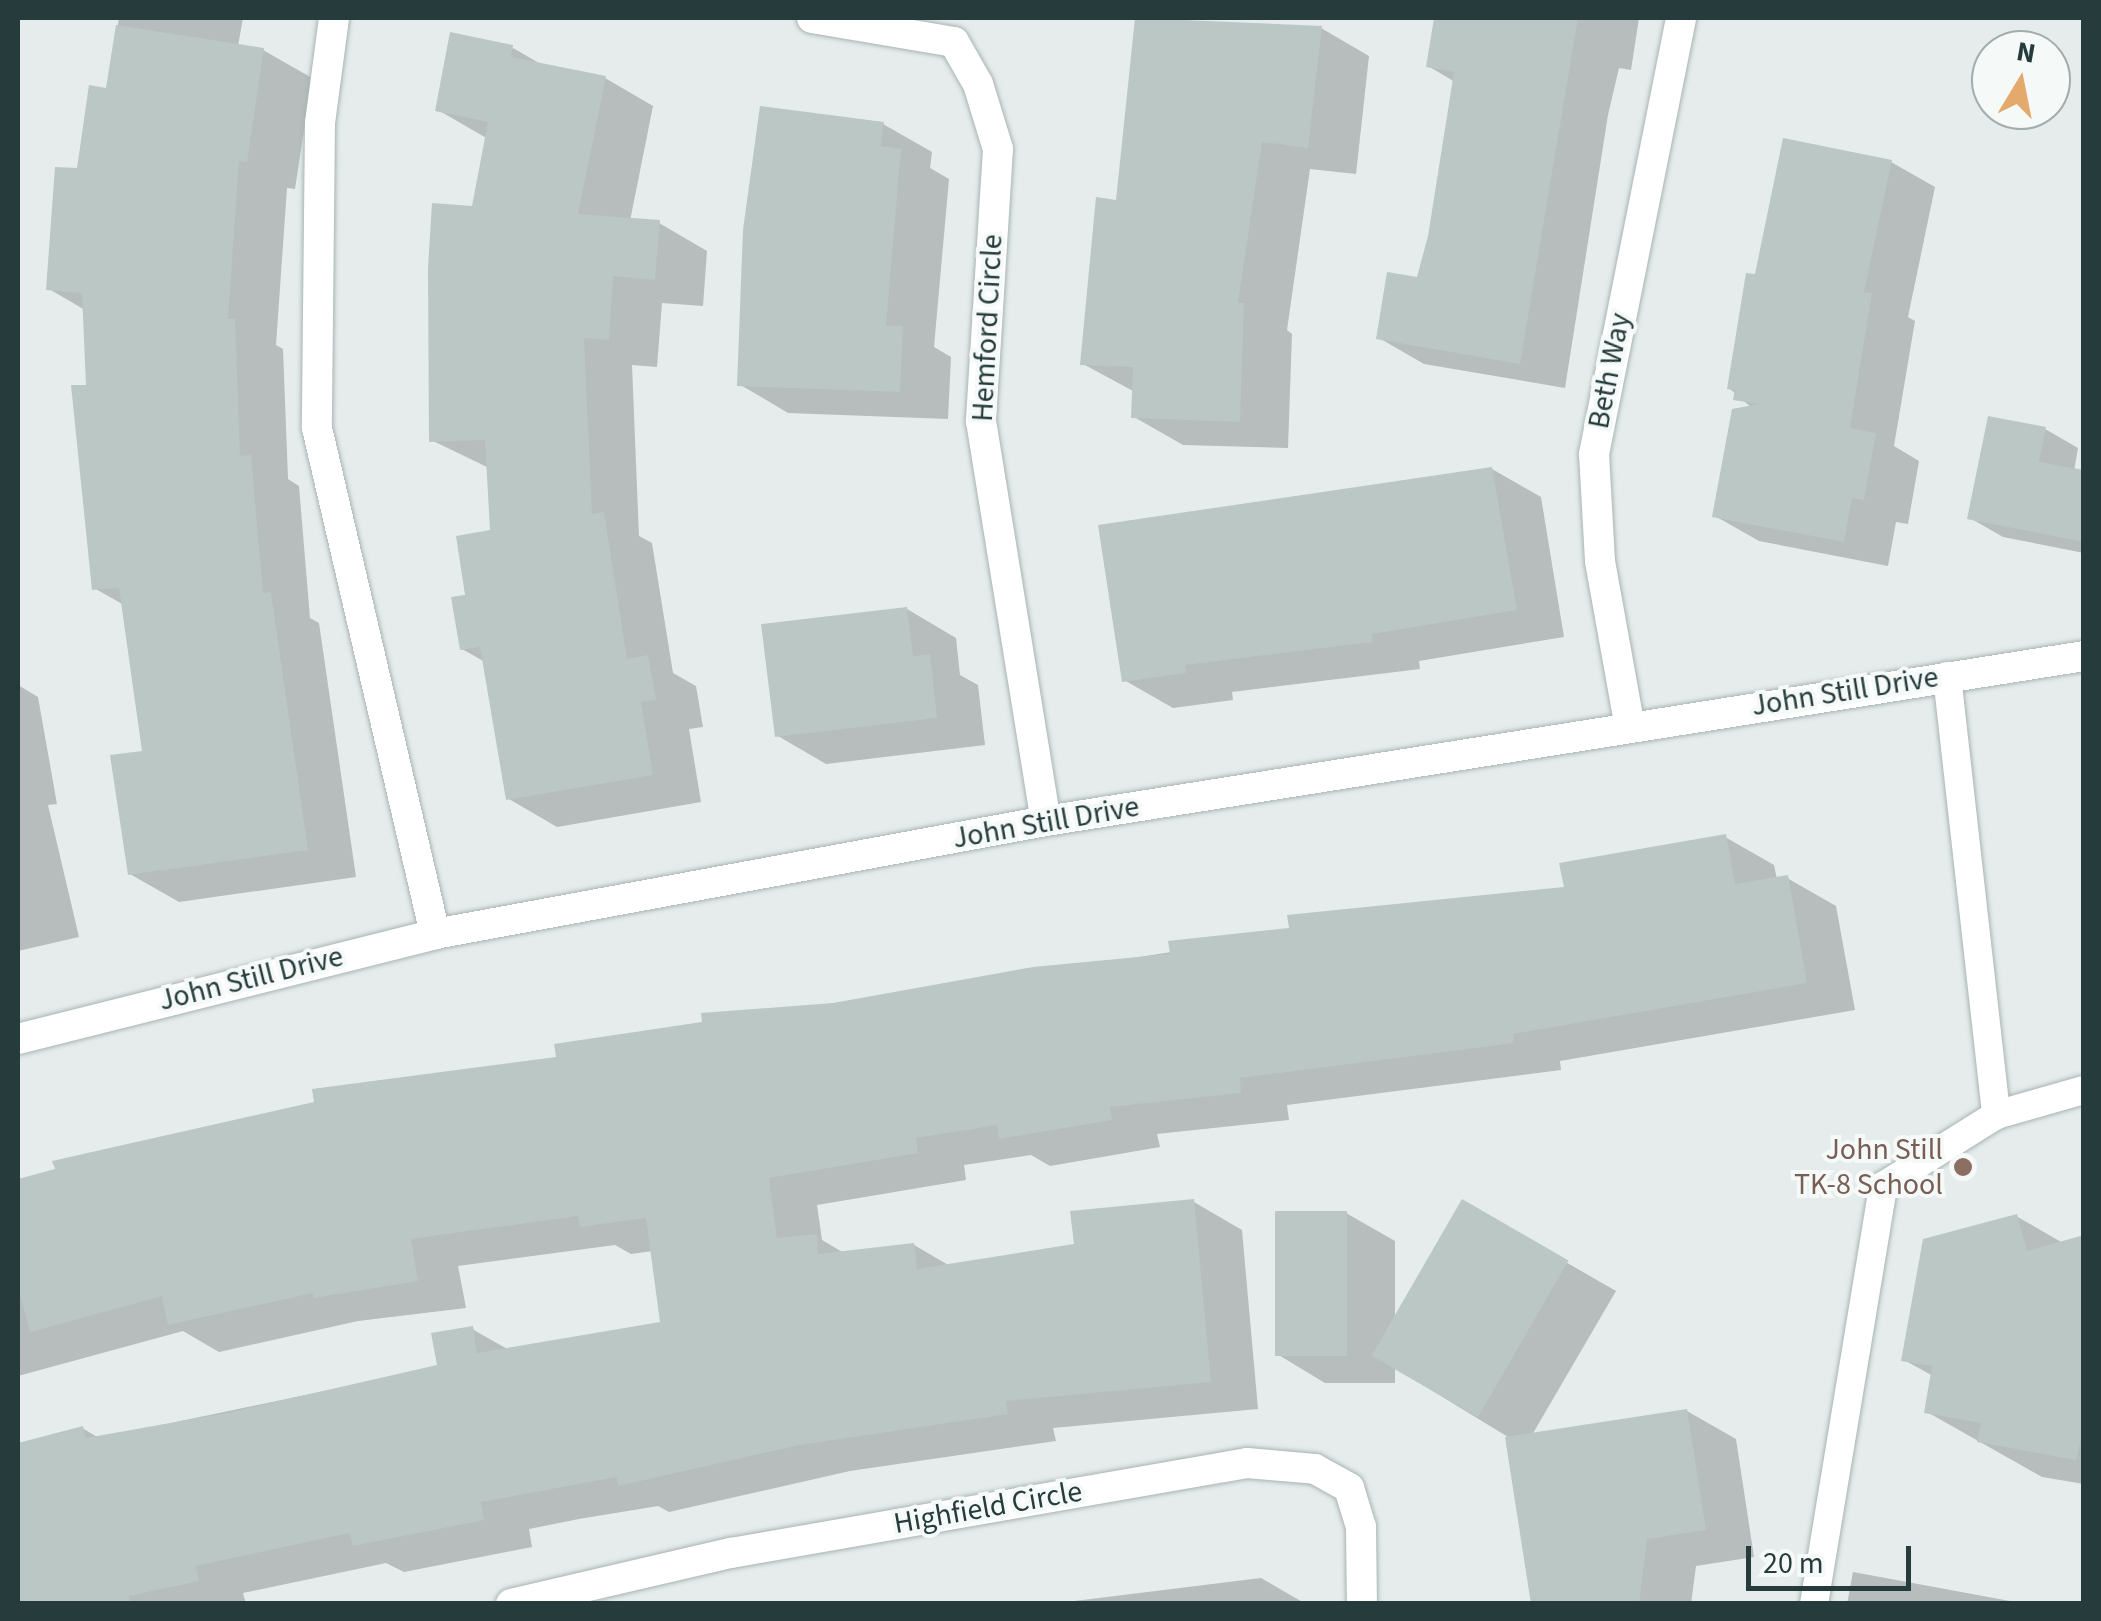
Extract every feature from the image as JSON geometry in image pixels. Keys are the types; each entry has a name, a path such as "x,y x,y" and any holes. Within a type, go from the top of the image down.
{"street":[{"path":"334,18 320,124 317,428 436,934"},
{"name":"Hemford Circle","path":"812,18 954,42 978,84 998,149 981,420 1046,821"},
{"name":"Beth Way","path":"1630,728 1600,561 1594,454 1681,18"},
{"name":"John Still Drive","path":"18,1039 436,934 1046,821 2084,656"},
{"name":"Highfield Circle","path":"510,1604 731,1553 1247,1464 1315,1469 1348,1488 1360,1527 1362,1604"}],"lane":[{"path":"1947,676 1996,1115"},
{"path":"1814,1604 1883,1186 1996,1115 2084,1090"}],"building":[{"path":"1135,18 1322,26 1308,148 1262,142 1238,303 1244,303 1240,422 1131,418 1133,367 1080,365 1096,197 1116,200"},
{"path":"1434,18 1578,18 1520,364 1376,339 1387,272 1417,277 1428,236 1454,72 1426,67"},
{"path":"116,25 264,48 247,162 239,161 228,319 235,319 240,456 251,455 263,593 271,592 308,850 128,875 110,755 142,751 119,588 92,590 71,385 86,385 82,293 46,290 55,167 77,168 89,85 106,88"},
{"path":"450,32 513,45 511,57 606,76 578,214 660,220 655,280 613,276 609,340 584,338 592,514 604,512 627,659 648,655 656,700 641,702 653,775 506,800 480,647 460,650 451,597 465,595 456,536 490,530 485,440 429,442 428,268 432,203 472,206 488,122 435,111"},
{"path":"760,106 884,122 881,146 901,149 886,326 903,326 900,392 737,386 743,230"},
{"path":"1783,138 1892,160 1864,292 1872,293 1850,428 1876,433 1864,500 1852,498 1844,542 1712,517 1732,409 1759,404 1733,400 1735,390 1727,389 1746,273 1755,274"},
{"path":"1988,416 2046,427 2039,462 2084,470 2084,542 1967,519"},
{"path":"1492,467 1517,610 1372,634 1372,642 1185,665 1186,673 1122,682 1098,525"},
{"path":"907,607 913,656 930,654 937,718 775,737 761,624"},
{"path":"1726,834 1735,884 1788,875 1807,983 1513,1034 1514,1043 1240,1078 1241,1093 1110,1107 1112,1120 999,1139 997,1125 916,1138 918,1153 769,1178 777,1238 817,1234 818,1254 914,1243 917,1269 1074,1244 1070,1211 1194,1199 1211,1382 1006,1401 1008,1414 800,1445 618,1486 617,1477 481,1502 484,1520 353,1546 349,1533 196,1566 199,1581 129,1596 131,1604 18,1604 18,1443 83,1426 86,1438 227,1413 437,1365 431,1333 473,1326 477,1353 660,1322 646,1218 580,1227 578,1216 411,1239 418,1281 314,1298 313,1293 168,1325 162,1296 30,1332 18,1287 18,1179 55,1169 52,1161 314,1102 312,1089 556,1057 554,1044 702,1022 701,1013 833,1003 1033,967 1170,954 1168,941 1289,928 1287,915 1564,887 1559,863"},
{"path":"1462,1199 1569,1260 1478,1417 1372,1356"},
{"path":"1275,1211 1347,1211 1347,1356 1275,1356"},
{"path":"2017,1214 2027,1251 2084,1235 2084,1427 2076,1460 1977,1442 1981,1423 1924,1413 1932,1366 1901,1361 1923,1239"},
{"path":"1687,1409 1706,1530 1647,1539 1639,1604 1531,1604 1505,1437"}],"place":[{"name":"John Still TK-8 School","path":"1963,1167"}]}
